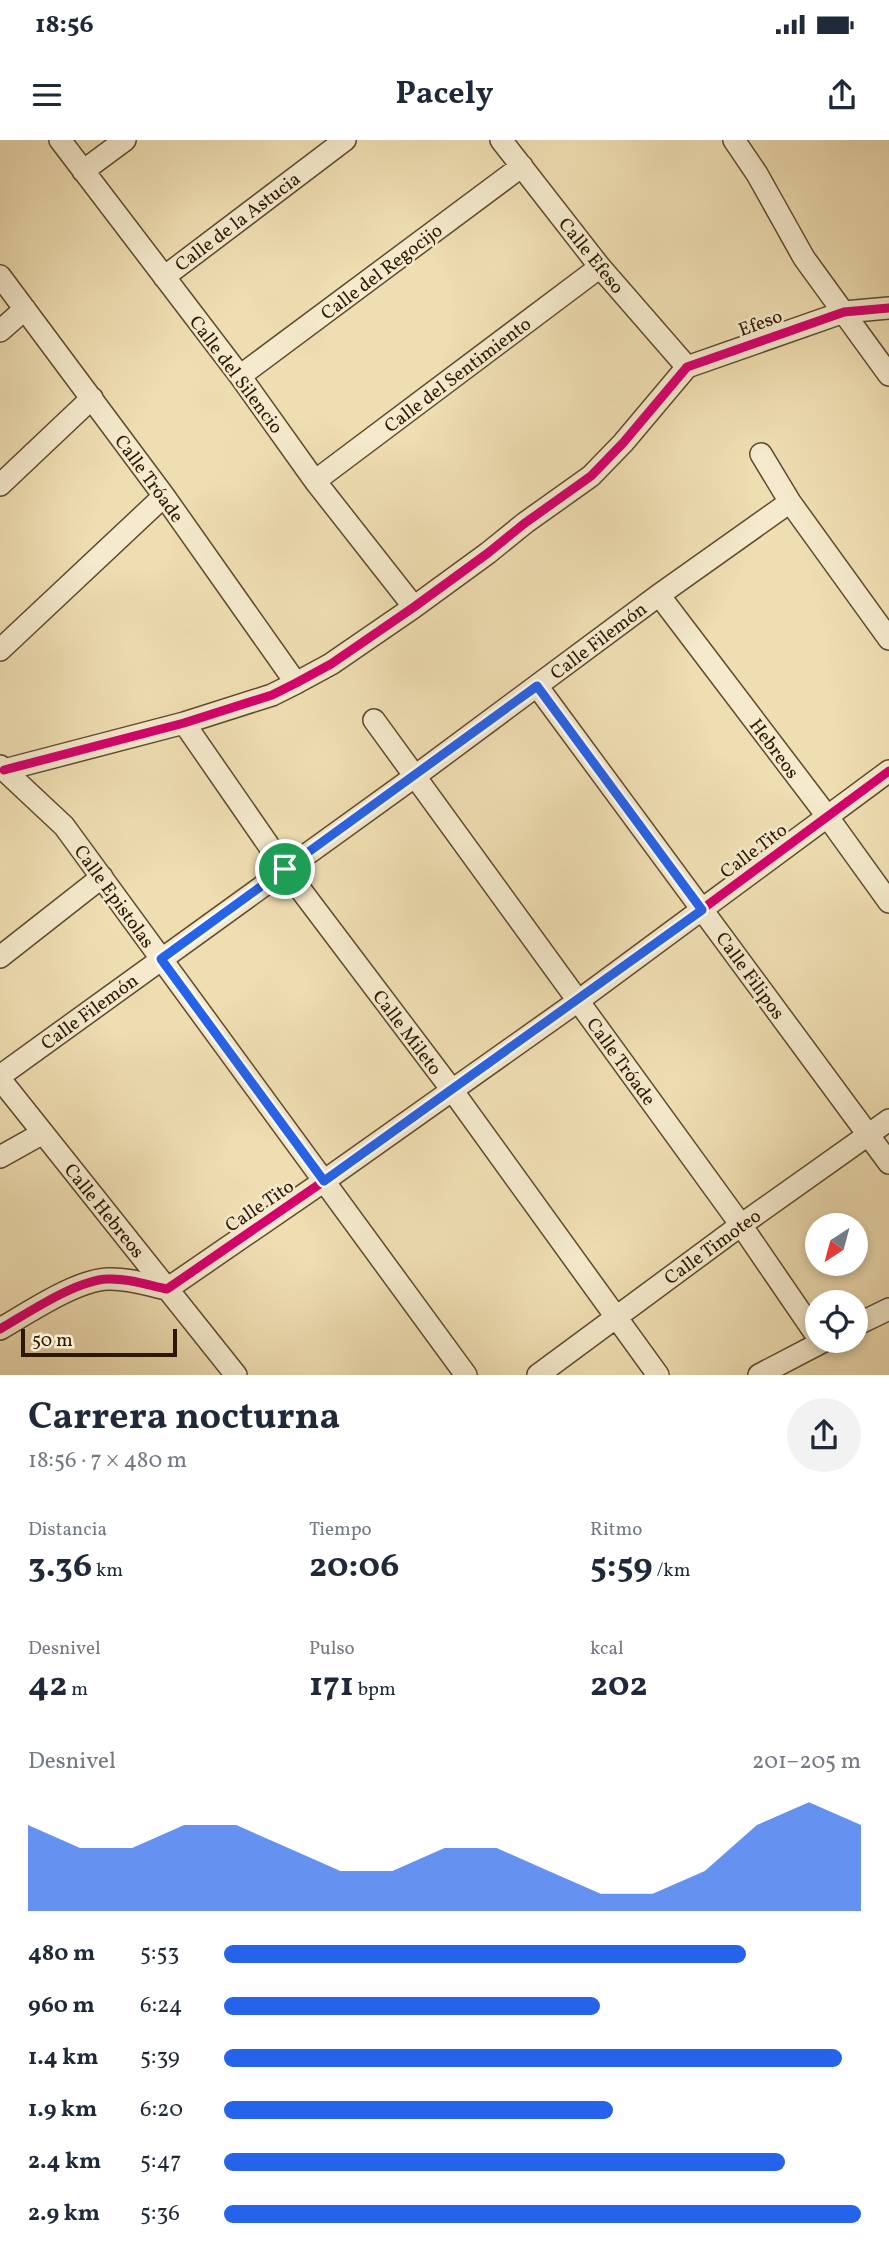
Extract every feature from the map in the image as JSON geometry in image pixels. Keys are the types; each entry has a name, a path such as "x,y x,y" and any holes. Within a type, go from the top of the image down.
{"street":[{"name":"Calle del Silencio","path":"60,140 240,376 315,481 414,607"},
{"path":"83,171 125,140"},
{"name":"Calle de la Astucia","path":"164,277 345,140"},
{"name":"Calle Efeso","path":"501,140 600,267 687,367"},
{"path":"734,140 757,174 804,258 889,374"},
{"name":"Calle del Regocijo","path":"240,376 522,166"},
{"name":"Calle del Sentimiento","path":"315,481 600,267"},
{"name":"Calle Tróade","path":"0,276 164,496 296,683"},
{"path":"0,331 25,309"},
{"name":"Efeso","path":"687,367 844,312 889,309"},
{"path":"2,768 184,723 272,695 331,664 488,554 524,523 591,476 687,367"},
{"path":"0,485 92,398"},
{"path":"761,454 790,502 889,639"},
{"path":"0,650 164,496"},
{"name":"Calle Filemón","path":"0,1077 790,502"},
{"name":"Hebreos","path":"659,595 889,902"},
{"name":"Calle Filipos","path":"537,686 889,1163"},
{"name":"Calle Tróade","path":"374,720 805,1317"},
{"name":"Calle Mileto","path":"184,723 285,869 452,1090 658,1375"},
{"name":"Calle Epistolas","path":"2,768 64,826 466,1375"},
{"name":"Calle Tito","path":"167,1289 578,1001 889,771"},
{"path":"0,957 102,877"},
{"name":"Calle Hebreos","path":"0,1077 236,1375"},
{"name":"Calle Timoteo","path":"538,1375 889,1119"},
{"path":"0,1157 43,1133"},
{"path":"0,1329 82,1285 105,1279 123,1279 167,1289"},
{"path":"868,1319 889,1309"},
{"path":"759,1375 805,1349"}],"cycle path":[{"path":"4,770 184,723 272,695 296,683 331,664 414,607 591,476 623,443 687,367 844,312 889,308"},
{"path":"0,1329 52,1298 95,1281 123,1280 167,1289 578,1001 889,771"}],"route":[{"path":"537,686 702,910 324,1181 161,959 285,869 537,686"}]}
